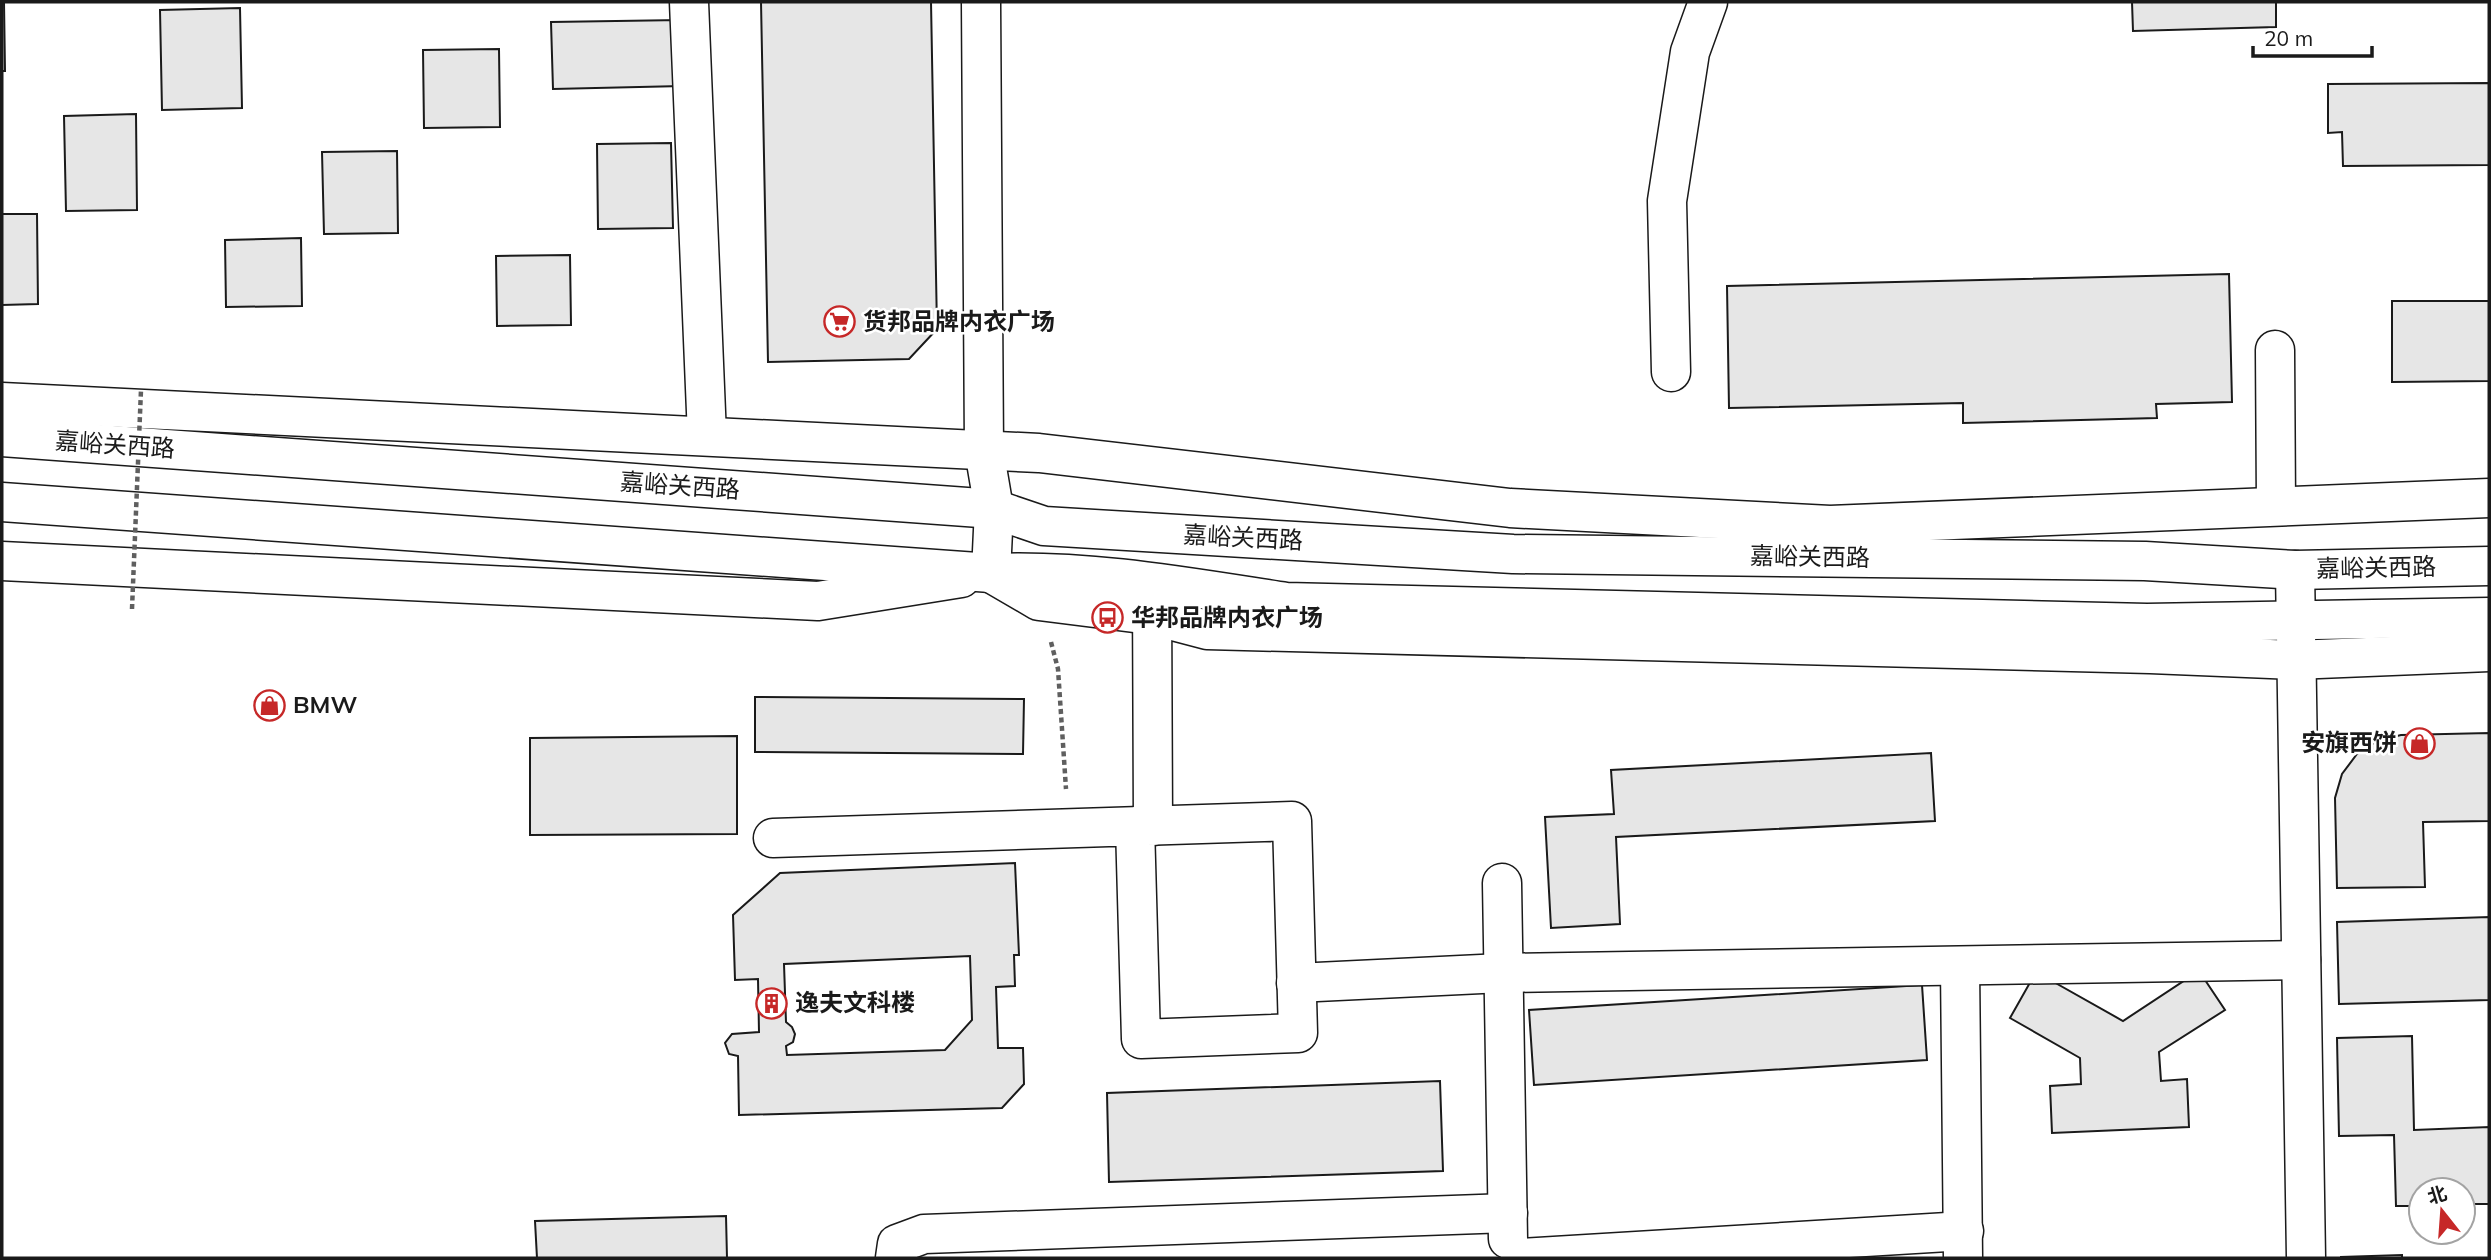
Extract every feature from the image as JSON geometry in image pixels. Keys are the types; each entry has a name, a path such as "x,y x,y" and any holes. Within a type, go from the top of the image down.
{"street":[{"path":"689,2 707,436"},
{"path":"981,2 985,450 994,509 991,573"},
{"path":"1671,372 1667,201 1690,52 1708,2"},
{"path":"2275,350 2276,506"},
{"name":"嘉峪关西路","path":"2,402 1039,453 1510,508 1830,525 2489,498"},
{"name":"嘉峪关西路","path":"2,437 994,509 1044,526 1513,554 2146,561 2295,570 2489,566"},
{"path":"2,502 991,573 1037,571 1152,599 2147,623 2489,617"},
{"path":"2,561 818,601 991,573"},
{"path":"2295,570 2294,660 2306,1258"},
{"path":"1152,599 1207,630 2294,660 2489,652"},
{"path":"773,838 1144,826 1292,821 1298,1033 1141,1039 1144,826 1155,748 1152,599"},
{"path":"1502,883 1509,1258"},
{"path":"1296,983 1502,973 2301,960"},
{"path":"1520,1258 1964,1245 1960,965"},
{"path":"895,1258 897,1244 924,1234 1508,1213"}],"path":[{"path":"132,609 141,390"}],"building":[{"path":"4,2 5,71 2,71"},
{"path":"761,2 931,2 937,329 909,359 768,362"},
{"path":"2132,2 2276,2 2276,27 2133,31"},
{"path":"240,8 242,108 162,110 160,10"},
{"path":"681,20 682,86 553,89 551,22"},
{"path":"499,49 500,127 424,128 423,50"},
{"path":"2489,83 2489,165 2343,166 2342,132 2328,133 2328,84"},
{"path":"136,114 137,210 66,211 64,116"},
{"path":"671,143 673,228 598,229 597,144"},
{"path":"397,151 398,233 324,234 322,152"},
{"path":"2,214 37,214 38,304 2,305"},
{"path":"301,238 302,306 226,307 225,240"},
{"path":"570,255 571,325 497,326 496,256"},
{"path":"2229,274 2232,402 2156,404 2157,418 1963,423 1963,403 1729,408 1727,286"},
{"path":"2392,301 2489,301 2489,381 2392,382"},
{"path":"755,697 1024,699 1023,754 755,752"},
{"path":"2489,733 2489,821 2423,822 2425,887 2337,888 2335,798 2342,774 2357,754 2377,741 2401,735"},
{"path":"737,736 737,834 530,835 530,738"},
{"path":"1931,753 1935,821 1616,837 1620,924 1551,928 1545,817 1614,814 1611,770"},
{"name":"逸夫文科楼","path":"1015,863 1019,955 1014,955 1015,986 996,987 998,1048 1023,1048 1024,1084 1002,1108 739,1115 738,1056 729,1054 725,1043 732,1034 759,1032 758,979 735,980 733,915 780,873","holes":["970,956 972,1020 945,1050 787,1055 786,1046 793,1042 795,1034 786,1022 784,964"]},
{"path":"2489,917 2489,1000 2339,1004 2337,922"},
{"path":"2199,971 2225,1010 2159,1052 2161,1081 2187,1079 2189,1127 2052,1133 2050,1086 2081,1084 2080,1058 2010,1018 2036,972 2123,1021"},
{"path":"1922,985 1927,1060 1534,1085 1529,1010"},
{"path":"2412,1036 2414,1130 2489,1127 2489,1204 2477,1204 2477,1176 2407,1176 2407,1206 2396,1206 2394,1135 2339,1136 2337,1038"},
{"path":"1440,1081 1443,1171 1109,1182 1107,1093"},
{"path":"726,1216 727,1258 537,1258 535,1221"},
{"path":"2402,1255 2402,1258 2341,1258 2341,1257"}],"place":[{"name":"货邦品牌内衣广场","path":"840,322"},
{"name":"华邦品牌内衣广场","path":"1108,618"},
{"name":"BMW","path":"270,705"},
{"name":"安旗西饼","path":"2420,743"},
{"name":"逸夫文科楼","path":"772,1003"}]}
